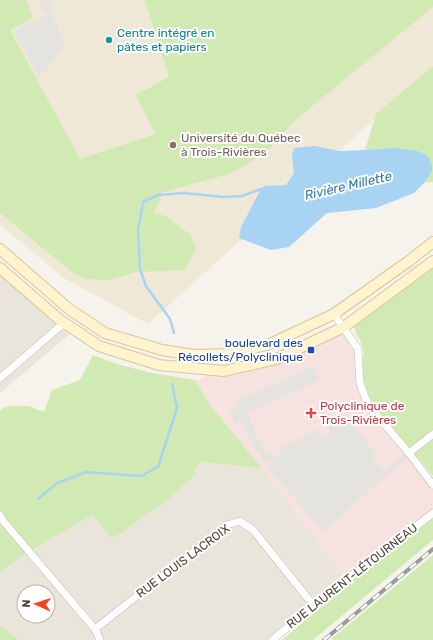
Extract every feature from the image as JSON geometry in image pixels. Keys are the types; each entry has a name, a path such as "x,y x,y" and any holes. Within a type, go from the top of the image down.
{"main road":[{"path":"0,249 69,309 105,333 162,350 194,355 230,354 270,344 334,314 409,261 433,242"},
{"path":"0,268 64,323 99,346 159,365 224,371 276,359 344,327 433,261"}],"street":[{"path":"334,314 358,348 360,382 368,405 409,453 433,485"},
{"path":"0,378 64,323"},
{"path":"409,453 433,434"},
{"name":"RUE LAURENT-LÉTOURNEAU","path":"272,640 433,512"},
{"path":"0,515 4,522 96,628 100,640"},
{"name":"RUE LOUIS LACROIX","path":"96,628 227,525 240,521 252,530 314,606"}],"shaded area":[{"name":"Université du Québec à Trois-Rivières","path":"0,0 433,0 433,66 148,324 64,278 0,225"},
{"path":"39,0 51,0 54,9 45,14"},
{"path":"52,13 65,46 39,78 14,31"},
{"path":"0,274 71,333 0,393"},
{"path":"344,327 358,349 368,405 433,485 433,513 347,579 262,468 211,406 195,380 222,371 276,359"},
{"path":"313,366 320,380 248,413 257,438 264,449 276,456 282,453 280,448 319,429 322,437 331,433 328,425 340,420 344,427 350,422 377,454 373,458 384,471 407,451 410,455 323,532 267,467 272,463 264,460 251,444 242,421 235,424 229,411 237,408 235,402"},
{"path":"201,462 262,468 347,579 270,640 4,640 0,634 0,572 22,556 92,515 111,538"}],"green space":[{"path":"0,0 27,0 33,18 10,30 80,159 156,134 136,95 169,77 145,0 433,0 433,7 294,121 265,154 229,174 163,192 154,212 167,217 191,235 196,249 185,270 137,272 109,280 86,279 73,273 0,213"},
{"path":"433,66 433,182 425,182 432,171 365,150 376,114"},
{"path":"433,266 433,476 372,403 363,383 362,365 364,353 354,326 357,322"},
{"path":"93,355 117,364 152,373 195,380 211,406 262,468 201,462 194,469 196,474 162,505 143,516 123,532 111,538 92,515 22,556 0,572 0,410 7,406 29,406 44,412 52,390 80,380"},
{"path":"433,518 433,540 313,640 282,640 348,584"},
{"path":"433,555 433,640 330,640"},
{"path":"0,626 19,640 0,640"}],"water":[{"path":"315,146 339,151 395,148 417,151 427,155 432,166 432,171 425,182 414,193 376,208 327,213 289,247 271,250 239,238 241,227 261,189 264,186 286,185 294,173 292,156 294,148"}],"waterway":[{"name":"Rivière Millette","path":"174,333 170,319 146,286 140,269 138,230 143,202 158,195 184,193 223,197 242,196 261,189 263,190"},
{"name":"Rivière Millette","path":"38,499 57,483 86,472 141,476 158,467 177,408 172,384"}],"railway":[{"path":"324,640 433,549"}],"place":[{"name":"Centre intégré en pâtes et papiers","path":"109,40"},
{"name":"Université du Québec à Trois-Rivières","path":"173,145"},
{"name":"boulevard des Récollets/Polyclinique","path":"311,350"},
{"name":"Polyclinique de Trois-Rivières","path":"311,413"}]}
